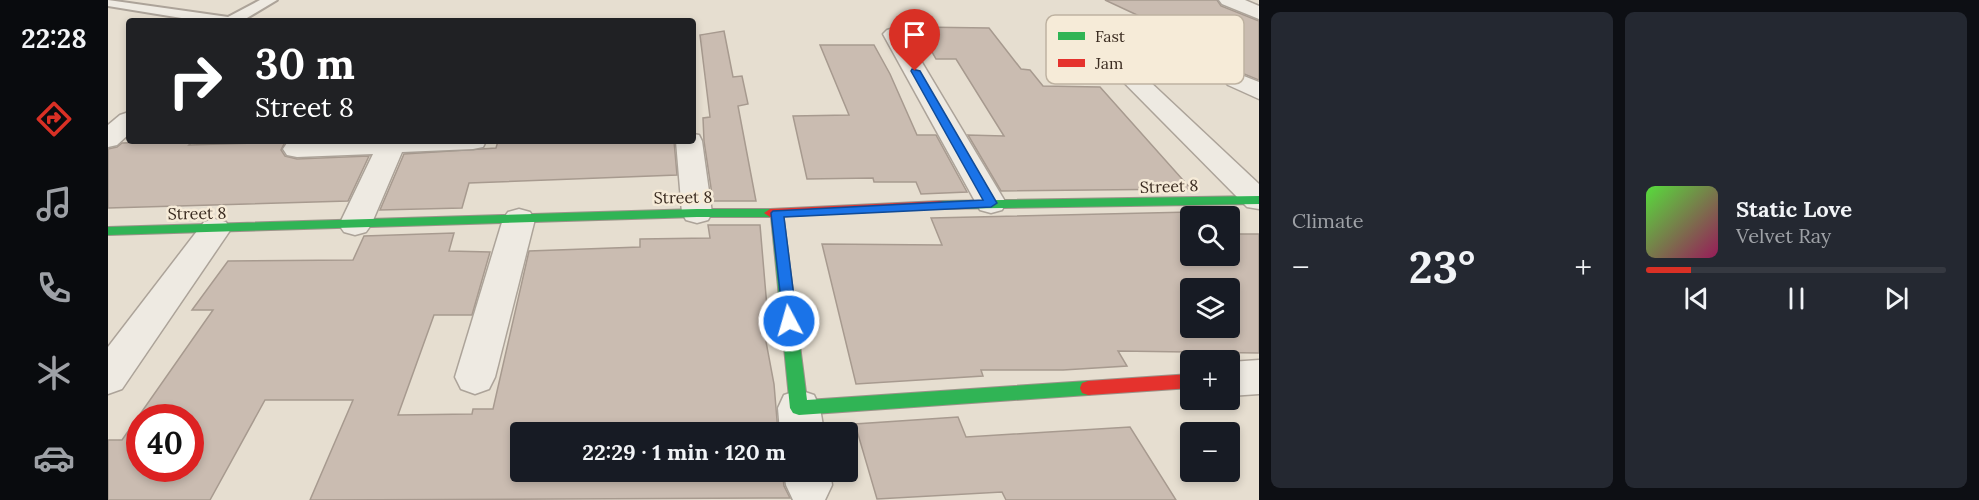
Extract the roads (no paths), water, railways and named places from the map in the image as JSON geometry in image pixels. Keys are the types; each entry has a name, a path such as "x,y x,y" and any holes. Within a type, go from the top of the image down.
{"street":[{"path":"1229,0 1259,13"},
{"path":"894,34 991,203"},
{"path":"1139,84 1258,200"},
{"path":"1244,84 1259,92"},
{"path":"108,139 126,123"},
{"path":"297,149 375,144"},
{"path":"355,225 391,144"},
{"path":"689,144 697,213"},
{"name":"Street 8","path":"108,231 697,213 777,213 991,203 1258,200"},
{"path":"777,213 800,420 1180,382"},
{"path":"475,377 519,219"},
{"path":"108,377 215,229"},
{"path":"1240,378 1259,377"}],"lane":[{"path":"237,18 270,0"},
{"path":"108,2 207,18"}]}
